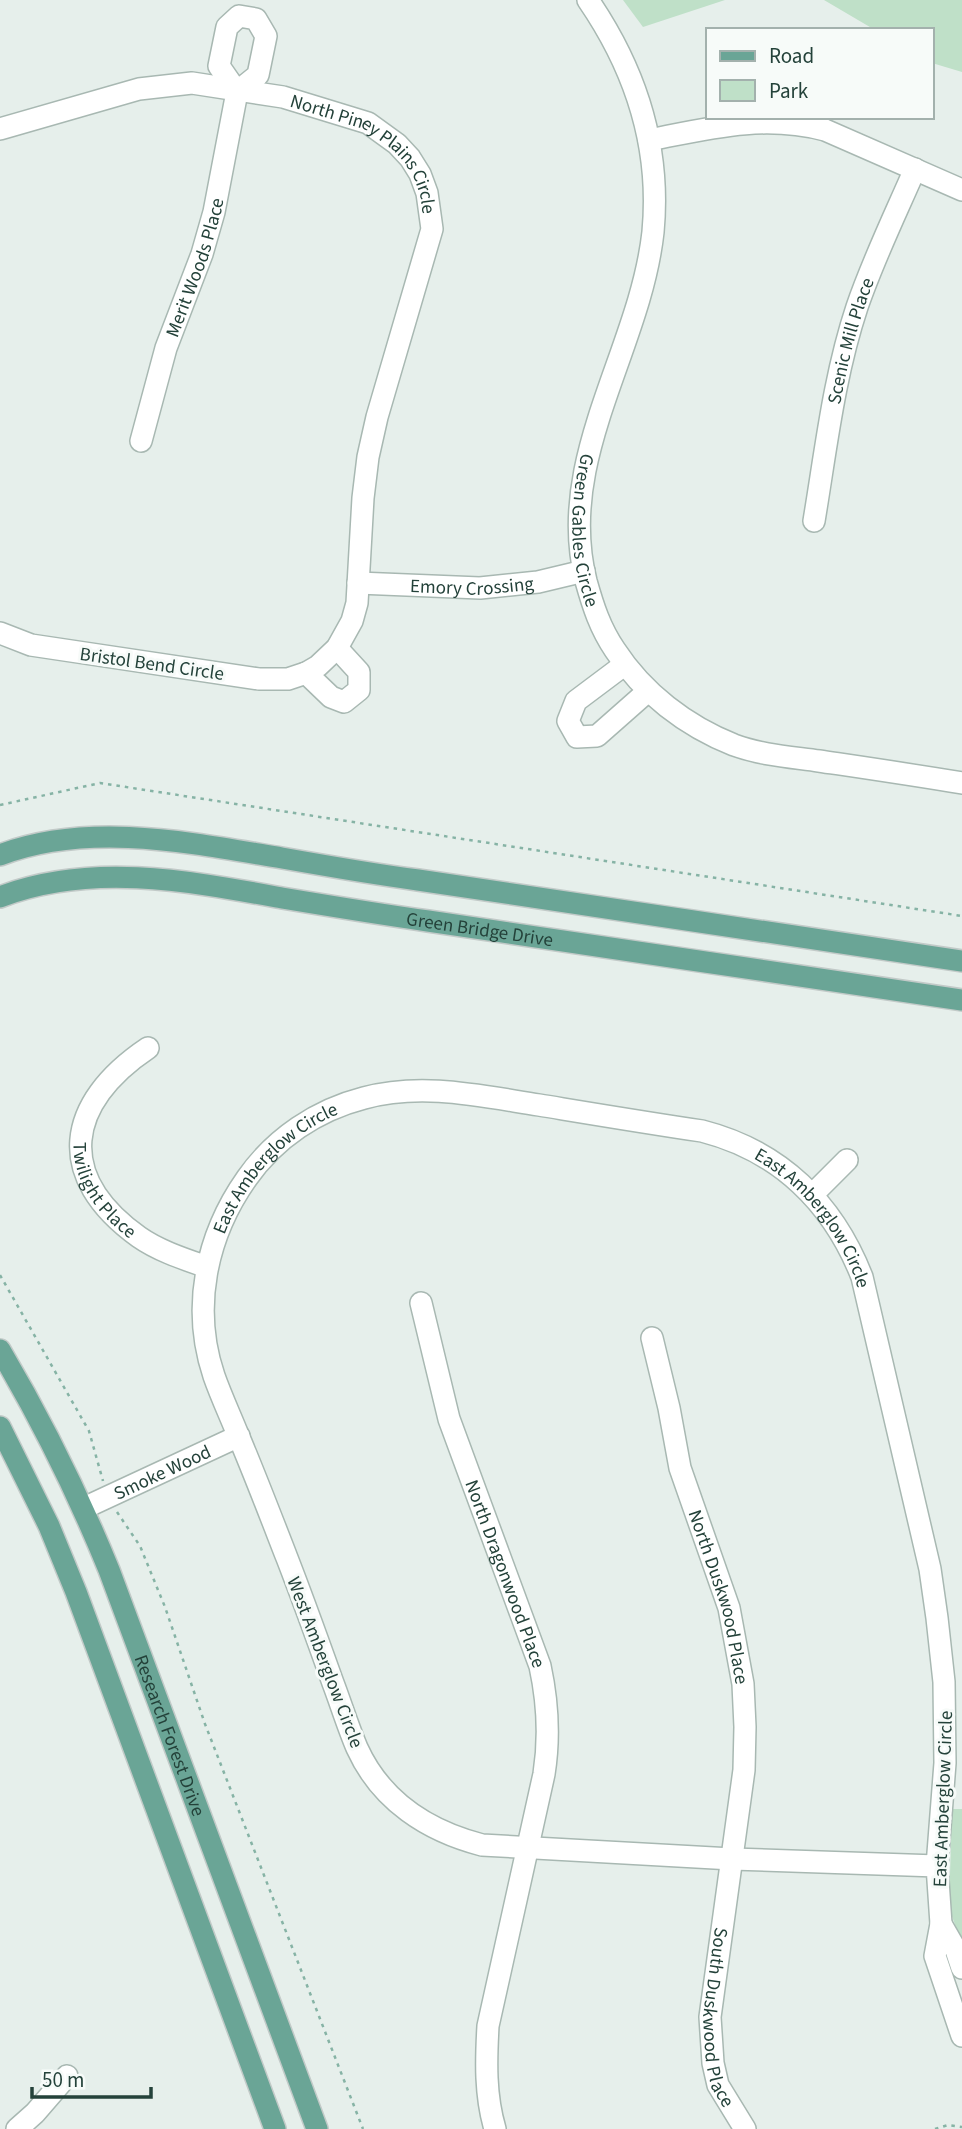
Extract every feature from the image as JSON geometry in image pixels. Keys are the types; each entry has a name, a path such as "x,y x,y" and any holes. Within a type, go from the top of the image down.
{"main road":[{"name":"Green Bridge Drive","path":"0,855 69,840 107,838 184,843 364,873 962,961"},
{"name":"Green Bridge Drive","path":"0,897 39,884 73,878 180,881 345,909 962,1000"},
{"name":"Research Forest Drive","path":"0,1350 84,1508 135,1637 317,2129"},
{"name":"Research Forest Drive","path":"0,1427 50,1526 76,1592 275,2129"}],"street":[{"name":"Green Gables Circle","path":"588,0 608,29 628,68 649,139 654,197 650,248 643,281 588,454 580,490 579,550 601,627 624,665 649,691 687,722 737,746 758,752 962,783"},
{"name":"North Piney Plains Circle","path":"0,129 139,89 192,83 283,97 368,123 384,132 410,158 427,193 432,229 377,417 368,457 358,583"},
{"name":"Merit Woods Place","path":"141,441 163,357 202,254 214,212 237,92"},
{"path":"649,139 754,122 801,124 825,130 962,190"},
{"name":"Scenic Mill Place","path":"814,521 845,349 869,275 915,169"},
{"name":"Emory Crossing","path":"358,583 480,588 538,582 584,571"},
{"name":"Bristol Bend Circle","path":"0,633 31,645 259,679 288,679 318,666 337,648 352,621 357,603 358,583"},
{"path":"306,673 331,697 344,702 352,696 359,690 359,672 337,648"},
{"path":"624,665 576,701 568,720 578,737 597,736 649,691"},
{"name":"Twilight Place","path":"148,1048 127,1062 105,1083 92,1103 83,1127 80,1150 83,1168 95,1192 117,1219 165,1252 207,1267"},
{"name":"East Amberglow Circle","path":"207,1267 217,1231 227,1210 244,1181 266,1155 301,1125 321,1113 343,1104 409,1090 454,1092 702,1131 727,1138 760,1153 811,1195 839,1230 862,1278 930,1569 944,1682 946,1731 937,1866 941,1924 935,1956 962,2036"},
{"path":"811,1195 847,1160"},
{"name":"West Amberglow Circle","path":"207,1267 203,1308 207,1351 214,1377 358,1750 378,1782 408,1813 442,1832 482,1844 732,1859 937,1866"},
{"name":"North Dragonwood Place","path":"421,1303 449,1419 540,1667 547,1702 547,1756 488,2026 487,2086 495,2129"},
{"name":"North Duskwood Place","path":"652,1338 680,1468 719,1576 739,1659 745,1727 744,1770 732,1859"},
{"name":"Smoke Wood","path":"84,1508 239,1436"},
{"name":"South Duskwood Place","path":"732,1859 710,2017 711,2039 718,2085 745,2129"},
{"name":"East Amberglow Circle","path":"941,1924 956,1950 962,1968"},
{"path":"17,2129 35,2113 67,2076"}],"path":[{"path":"0,805 100,783 962,916"},
{"path":"0,1275 89,1432 107,1497 140,1546 165,1607 205,1724 363,2129"},
{"path":"935,2129 948,2125 962,2127"}],"green space":[{"path":"623,0 725,0 643,27"},
{"path":"824,0 962,0 962,72 934,64 934,28 872,28"},
{"path":"952,1809 962,1809 962,1944 949,1908"}]}
